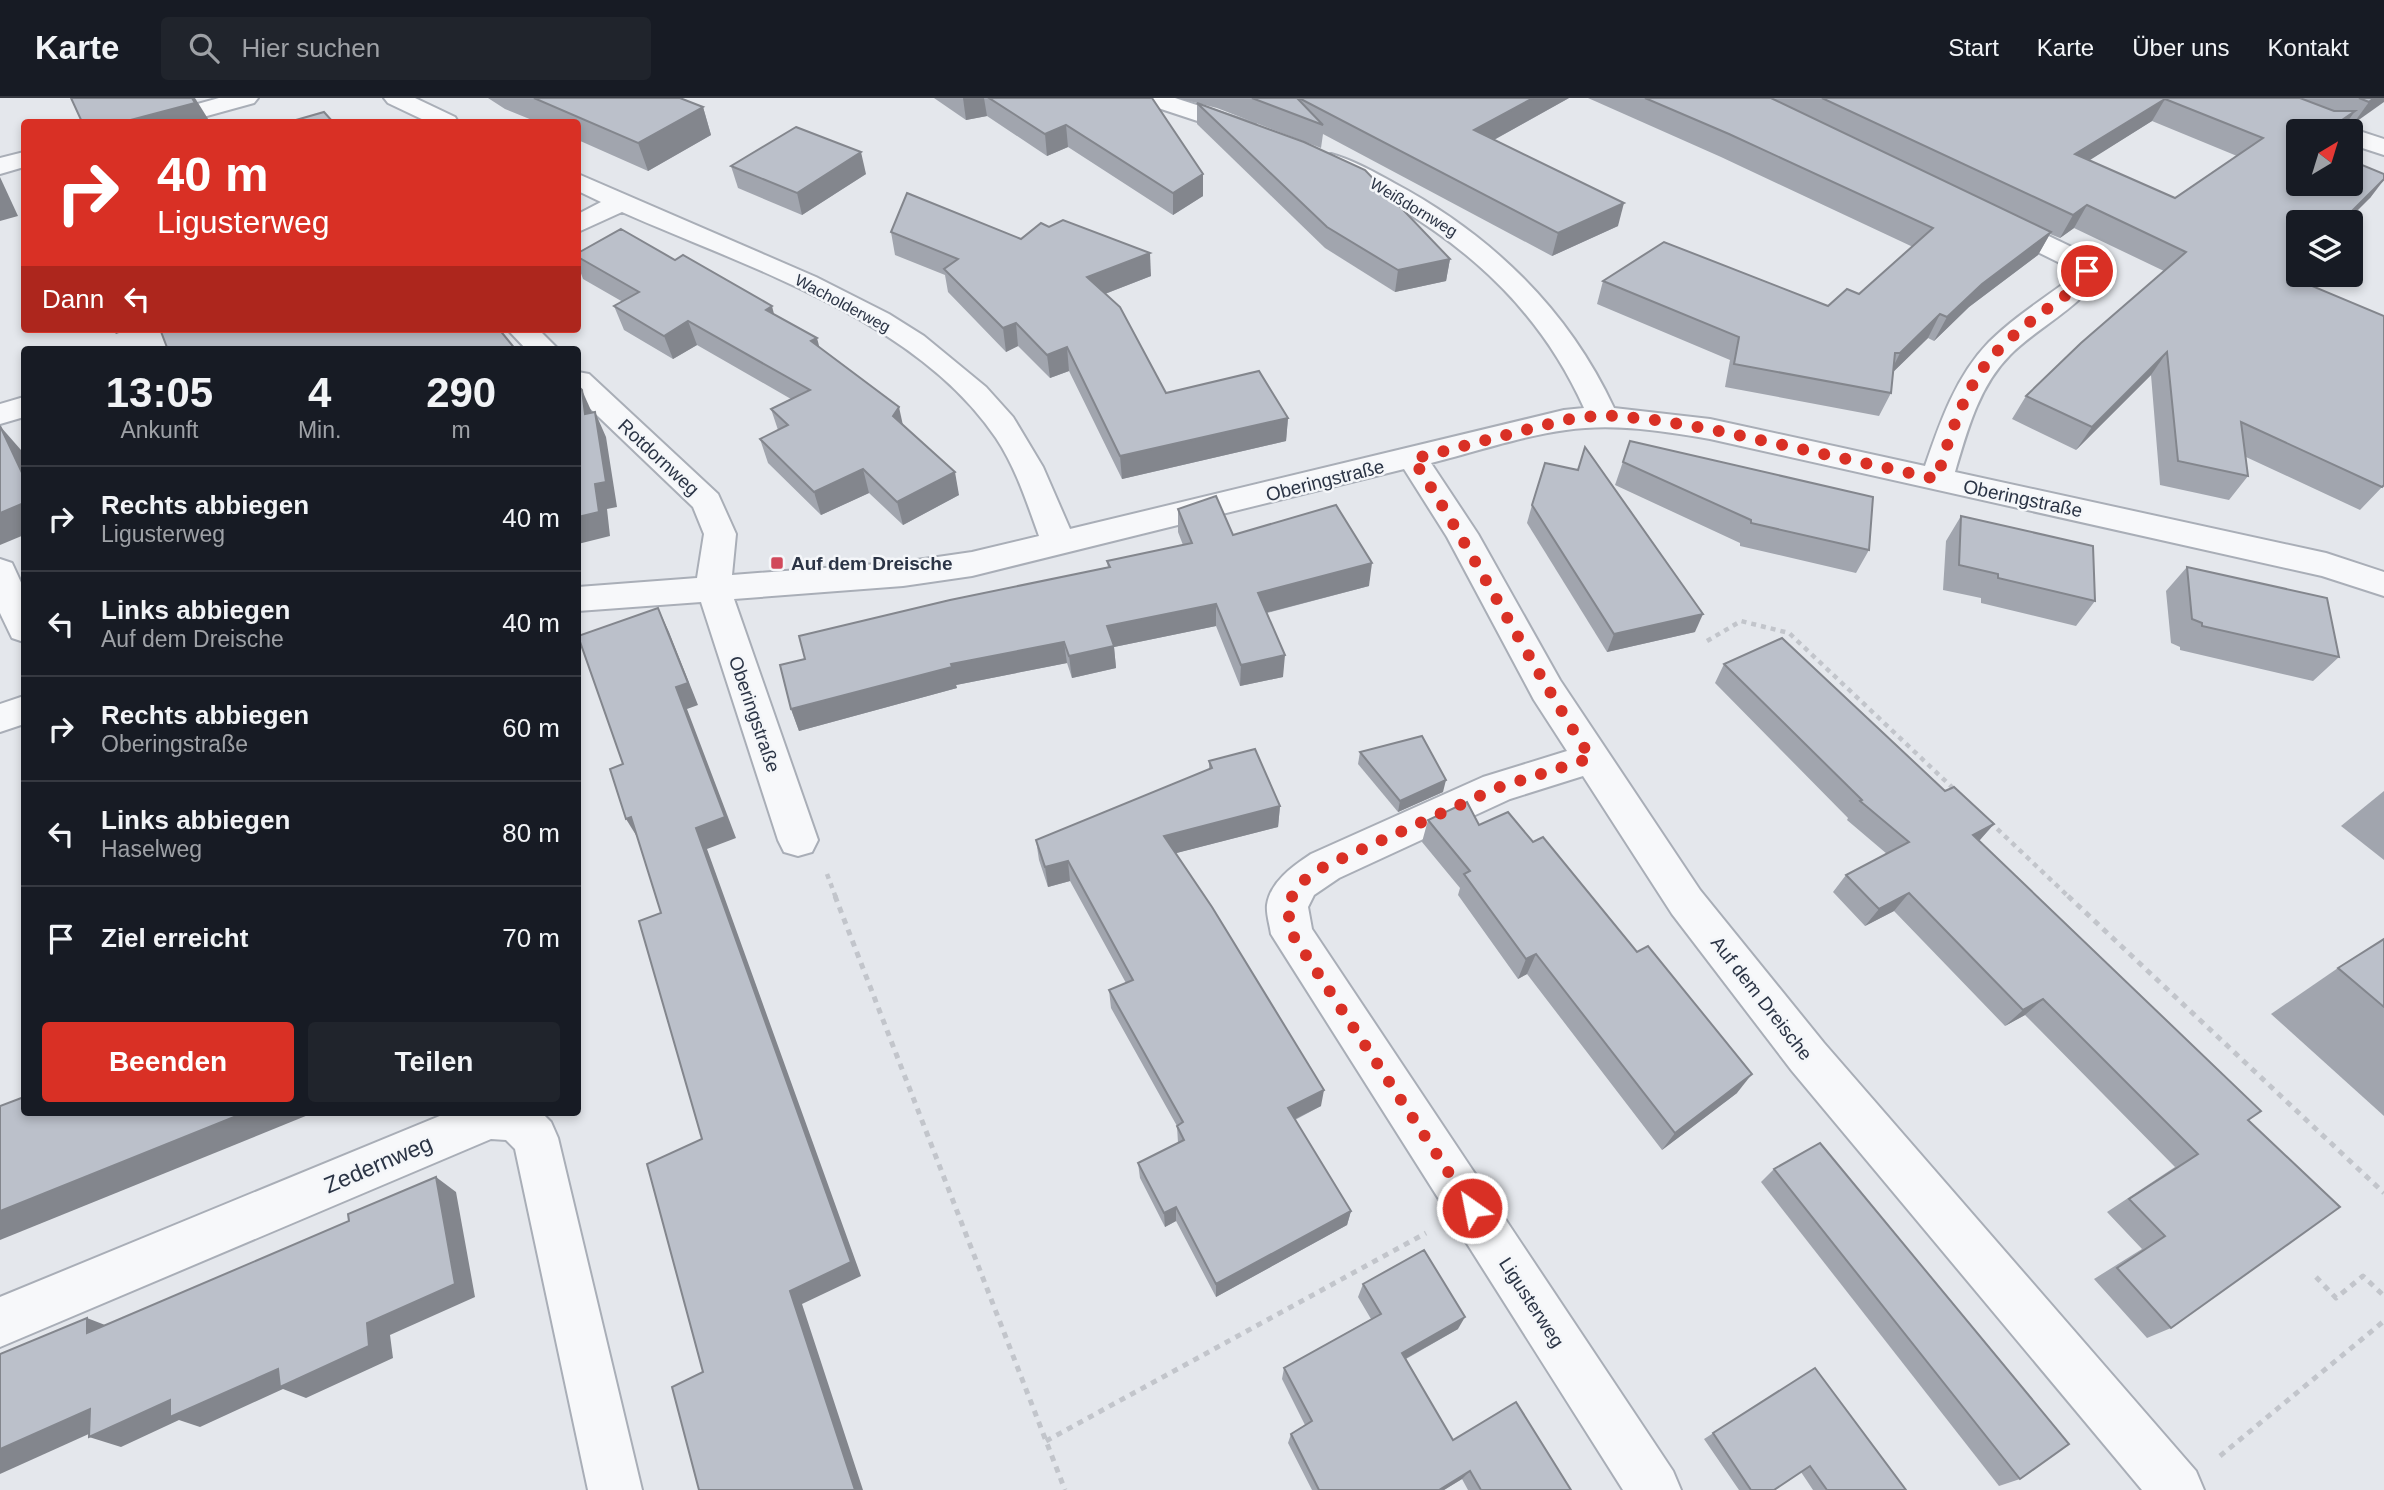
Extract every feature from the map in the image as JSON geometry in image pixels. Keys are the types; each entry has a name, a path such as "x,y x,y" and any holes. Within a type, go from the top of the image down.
{"street":[{"path":"171,119 246,98"},
{"path":"396,98 440,119"},
{"path":"1151,98 1270,138"},
{"path":"2363,140 2384,148"},
{"name":"Weißdornweg","path":"1305,151 1391,191 1430,214 1462,236 1505,272 1543,314 1577,364 1602,415"},
{"path":"0,166 21,161"},
{"name":"Wacholderweg","path":"581,183 807,282 873,315 924,350 965,384 1003,424 1034,479 1059,544"},
{"path":"581,222 621,202"},
{"path":"1937,479 1954,425 1978,376 2011,338 2082,283 2087,271 2072,258 1972,210"},
{"path":"526,333 540,346"},
{"name":"Rotdornweg","path":"581,384 707,502 720,534 713,587"},
{"path":"0,414 21,408"},
{"name":"Oberingstraße","path":"581,600 713,587 903,574 972,564 1413,459 1564,420 1602,415 1710,429 2326,565 2384,584"},
{"name":"Auf dem Dreische","path":"1413,459 1461,534 1547,690 1686,902 1808,1057 2177,1490"},
{"path":"0,571 21,622"},
{"name":"Oberingstraße","path":"713,587 798,840"},
{"path":"0,718 21,711"},
{"name":"Ligusterweg","path":"1591,758 1497,788 1325,866 1300,883 1287,905 1292,934 1654,1490"},
{"name":"Zedernweg","path":"0,1322 490,1117 517,1120 535,1138 615,1490"}],"path":[{"path":"1707,641 1741,621 1789,633 1961,795"},
{"path":"1981,814 2384,1193"},
{"path":"798,840 821,859 1065,1490"},
{"path":"1046,1441 1472,1208"},
{"path":"2316,1277 2336,1298 2363,1276 2384,1296"},
{"path":"2211,1463 2384,1321"}],"building":[{"path":"71,98 192,98 195,103 134,119 81,119"},
{"path":"534,98 680,98 703,107 638,143"},
{"path":"989,98 1152,98 1203,174 1173,193 1066,125 1045,134"},
{"path":"1252,98 1297,98 1323,125"},
{"path":"1299,98 1533,98 1474,130 1624,203 1558,233"},
{"path":"1645,98 1771,98 2051,232 1982,284 1947,317 1940,314 1900,353 1895,353 1891,393 1734,364 1739,337 1603,281 1664,242 1828,306 1847,289 1859,294 1933,228"},
{"path":"1822,98 2300,98 2334,111 2355,111 2343,119 2286,119 2286,196 2363,196 2363,165 2384,174 2384,179 2353,210 2286,210 2286,287 2314,287 2384,316 2384,485 2382,487 2241,422 2248,476 2178,461 2167,352 2092,427 2026,396 2081,343 2186,252 2087,205 2073,215","holes":["2165,99 2263,138 2175,198 2075,154"]},
{"path":"1197,103 1304,142 1365,170 1450,259 1398,270 1327,227"},
{"path":"324,112 330,119 300,119"},
{"path":"796,127 861,152 797,193 731,166"},
{"path":"907,193 1021,239 1041,223 1049,227 1063,220 1150,253 1087,277 1120,307 1166,393 1259,371 1288,418 1120,456 1067,347 1047,355 1016,323 1003,328 944,269 958,259 891,232"},
{"path":"621,229 675,260 683,255 772,306 766,310 817,338 811,341 899,407 893,416 955,472 897,502 863,469 814,492 760,439 788,425 771,409 810,390 688,321 664,336 614,306 639,292 581,259 581,251"},
{"path":"162,333 502,333 513,346 166,346"},
{"path":"581,389 585,414 595,412 606,482 595,484 599,512 581,516"},
{"path":"0,426 21,471 21,504 0,513"},
{"path":"1630,441 1873,497 1869,550 1751,523 1751,520 1623,462"},
{"path":"1585,447 1703,614 1614,634 1532,505 1545,463 1578,470"},
{"path":"1216,496 1233,535 1336,505 1372,563 1258,593 1285,655 1241,665 1216,604 1107,626 1114,646 1069,656 1064,642 951,664 952,667 791,709 780,665 805,659 799,636 950,600 1110,567 1107,561 1192,543 1178,509"},
{"path":"1961,516 2093,546 2095,601 1998,578 1998,574 1959,565"},
{"path":"2187,567 2327,598 2339,657 2202,626 2202,623 2192,619"},
{"path":"658,608 688,683 676,687 725,817 696,828 851,1262 790,1291 855,1490 699,1490 672,1387 703,1372 647,1164 702,1139 639,921 661,913 631,817 626,819 610,769 623,764 581,645 581,635"},
{"path":"1782,638 1945,791 1954,787 1994,824 1973,835 2261,1111 2248,1120 2340,1207 2171,1328 2117,1268 2165,1236 2129,1199 2198,1154 2043,999 2023,1010 1909,893 1879,909 1846,875 1909,842 1860,801 1862,800 1724,664"},
{"path":"1422,736 1446,780 1400,801 1360,752"},
{"path":"1255,749 1280,806 1164,836 1212,907 1324,1090 1288,1108 1351,1211 1216,1284 1176,1207 1164,1213 1138,1163 1184,1140 1177,1126 1183,1122 1109,990 1133,980 1068,861 1045,867 1036,840 1212,768 1209,761"},
{"path":"1467,802 1479,825 1508,812 1533,842 1543,837 1637,952 1648,946 1752,1074 1675,1133 1536,954 1526,959 1464,874 1470,871 1428,820"},
{"path":"2384,939 2384,1007 2338,968"},
{"path":"21,1098 21,1116 237,1116 0,1211 0,1106"},
{"path":"1820,1143 2069,1444 2020,1479 1774,1169"},
{"path":"436,1177 455,1284 367,1323 369,1346 280,1387 278,1369 170,1417 170,1400 89,1437 90,1409 0,1449 0,1354 87,1318 87,1333 349,1221 348,1214"},
{"path":"1424,1250 1465,1317 1402,1353 1453,1440 1516,1402 1571,1490 1481,1490 1470,1471 1439,1490 1319,1490 1291,1434 1312,1421 1284,1368 1381,1314 1363,1284"},
{"path":"1815,1368 1906,1490 1827,1490 1810,1466 1774,1490 1751,1490 1713,1433"}],"place":[{"name":"Auf dem Dreische","path":"777,563"}],"route":[{"path":"1472,1208 1292,934 1287,905 1300,883 1325,866 1497,788 1591,758 1547,690 1461,534 1413,459 1564,420 1602,415 1710,429 1937,479 1954,425 1978,376 2011,338 2082,283 2087,271"}]}
